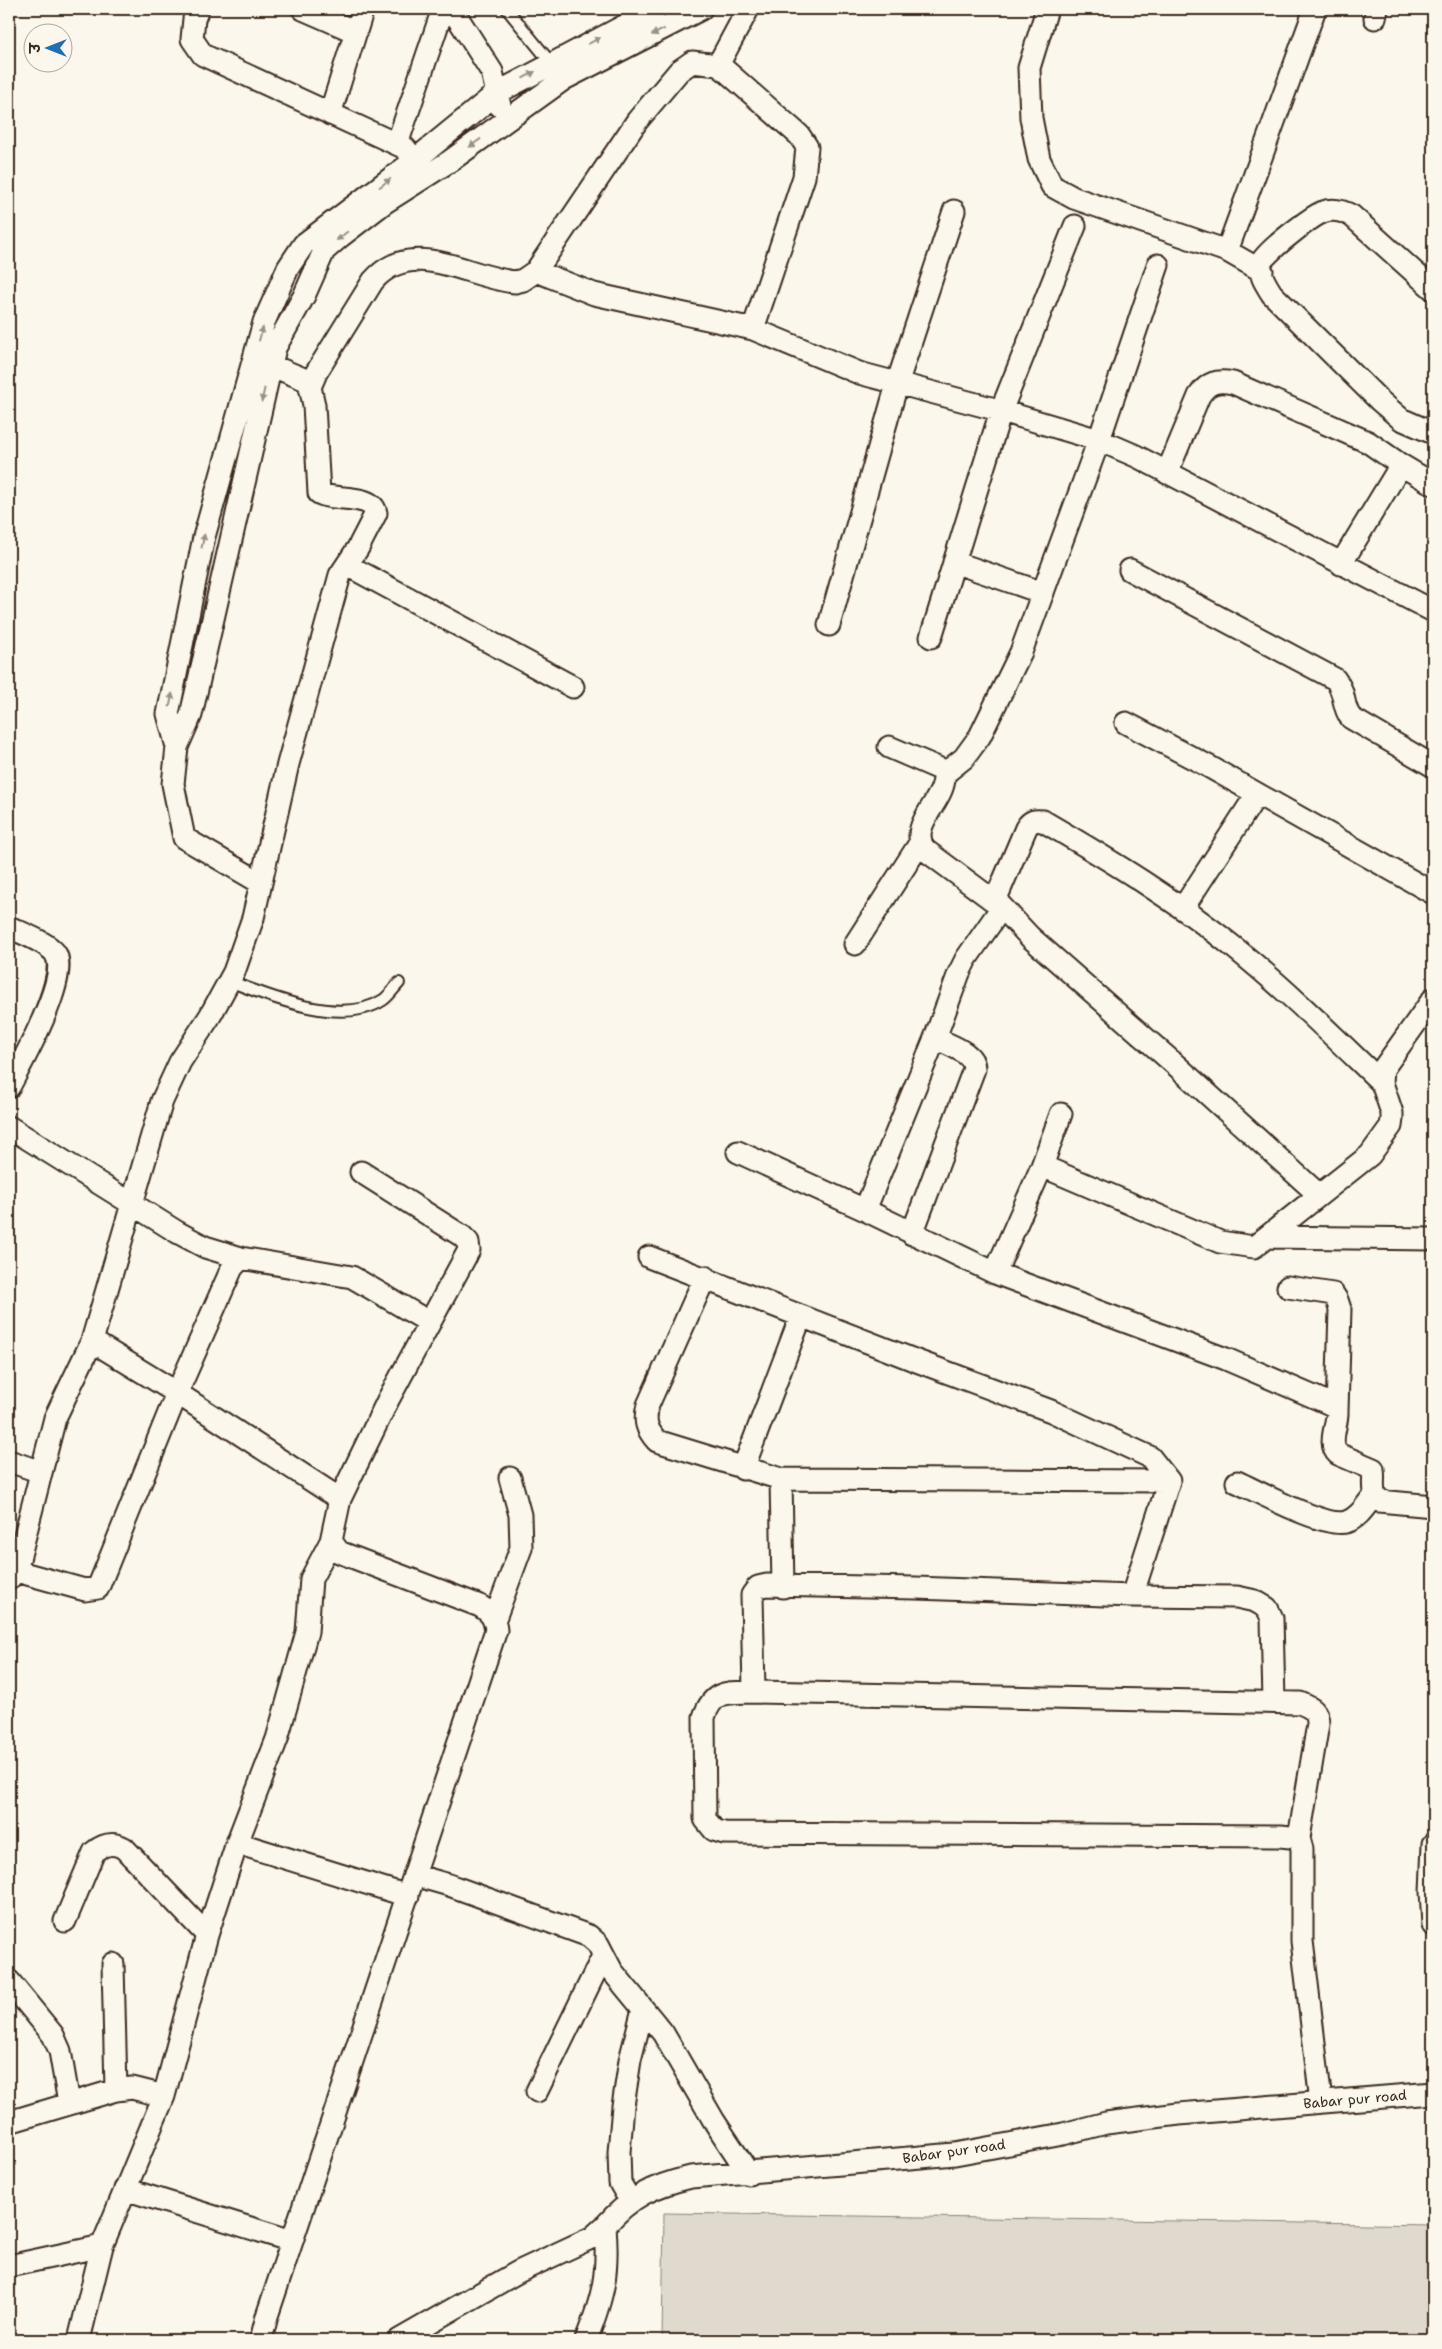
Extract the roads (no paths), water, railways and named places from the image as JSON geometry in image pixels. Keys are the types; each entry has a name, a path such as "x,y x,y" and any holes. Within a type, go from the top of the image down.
{"street":[{"path":"198,9 194,19 192,39 203,55 405,148 421,168"},
{"path":"303,9 356,32"},
{"path":"330,114 363,9"},
{"path":"397,144 443,9"},
{"path":"452,9 492,72 504,121"},
{"path":"261,883 184,838 173,784 178,747 191,714 275,348 304,296 324,251 384,203 497,93 656,9"},
{"path":"178,747 168,714 204,537 264,322 288,268 304,244 421,168 504,121 564,79 701,9"},
{"path":"718,66 748,9"},
{"path":"1047,9 1029,68 1033,127 1039,159 1052,186 1074,198 1227,251 1262,271"},
{"path":"1227,251 1315,9"},
{"path":"241,1258 232,1268 178,1393 98,1588 85,1590 12,1575 55,1418 92,1341 162,1101 172,1076 210,1016 229,981 253,918 288,764 326,620 340,574 374,520 375,508 364,500 332,498 319,493 311,382 373,281 381,272 393,266 432,260 515,282 523,280 536,271 637,121 679,71 692,62 718,66 799,135 808,147 804,177 753,329"},
{"path":"1433,289 1352,216 1342,210 1322,212 1271,248 1261,263 1262,276 1272,294 1380,401 1401,419 1433,433"},
{"path":"829,625 896,384 954,211"},
{"path":"931,637 1001,411 1075,226"},
{"path":"1158,265 1099,440 1021,652 980,736 964,758 944,774 943,786 923,824 919,837 920,843 925,850 998,904 1030,938 1178,1067 1318,1194"},
{"path":"536,271 594,294 753,329 859,373 1001,411 1099,440 1136,456 1340,564 1433,610"},
{"path":"270,365 311,382"},
{"path":"1166,473 1199,396 1206,386 1216,381 1223,381 1233,383 1368,442 1433,484"},
{"path":"1340,564 1401,465"},
{"path":"954,562 1043,593"},
{"path":"347,565 573,687"},
{"path":"1130,570 1335,679 1343,688 1347,712 1351,718 1433,766"},
{"path":"1126,723 1433,892"},
{"path":"889,747 940,770 944,774"},
{"path":"1183,908 1257,794"},
{"path":"865,1210 966,959 998,904 1026,828 1030,822 1036,820 1043,821 1120,866 1183,908 1237,949 1298,1002 1382,1083"},
{"path":"855,944 920,843"},
{"path":"9,927 54,952 59,964 58,976 36,1035 9,1087"},
{"path":"1043,1164 1042,1166 1220,1242 1254,1247 1318,1194 1370,1155 1391,1126 1392,1113 1381,1076 1386,1064 1433,1000"},
{"path":"912,1234 974,1070 973,1060 969,1055 935,1038"},
{"path":"995,1274 1043,1164 1061,1114"},
{"path":"9,1127 131,1204 205,1247 241,1258 352,1277 429,1322"},
{"path":"738,1152 865,1210 995,1274 1226,1359 1328,1403 1334,1406 1337,1411"},
{"path":"79,2340 102,2246 164,2096 207,1935 237,1843 277,1740 309,1622 311,1579 331,1541 340,1499 388,1400 469,1250 468,1242 361,1172"},
{"path":"1268,1237 1433,1239"},
{"path":"649,1257 1052,1411 1150,1457 1169,1481"},
{"path":"705,1277 648,1405 645,1418 648,1431 657,1441 781,1479 1169,1481"},
{"path":"1288,1287 1333,1294 1340,1309 1337,1411 1332,1444 1334,1450 1338,1454 1372,1469 1374,1495 1379,1501 1433,1506"},
{"path":"744,1469 802,1316"},
{"path":"92,1341 178,1393 340,1499"},
{"path":"9,1460 41,1472"},
{"path":"494,1620 521,1548 520,1515 510,1478"},
{"path":"781,1479 783,1587"},
{"path":"1132,1596 1169,1481"},
{"path":"1237,1482 1320,1519 1336,1523 1355,1517 1374,1495"},
{"path":"261,2340 266,2316 496,1630 494,1620 480,1606 339,1552 331,1541"},
{"path":"754,1692 752,1595 758,1587 767,1585 783,1587 916,1588 1132,1596 1237,1597 1255,1601 1267,1608 1272,1618 1274,1702"},
{"path":"1299,1838 1281,1836 724,1833 714,1830 706,1819 704,1803 704,1717 708,1705 716,1696 726,1693 754,1692 1274,1702 1300,1703 1314,1710 1318,1715 1299,1838 1302,1848 1302,1942 1321,2102"},
{"path":"237,1843 408,1896"},
{"path":"1433,1844 1430,1892 1433,1925"},
{"path":"65,1921 94,1852 102,1846 114,1845 124,1848 207,1935"},
{"path":"414,1875 583,1933 598,1944 612,1971 663,2033 714,2121 750,2174"},
{"path":"537,2091 603,1956"},
{"path":"113,1964 116,2090"},
{"path":"9,1981 53,2035 60,2051 69,2103"},
{"path":"631,2202 620,2183 619,2152 630,2060 643,2009"},
{"path":"9,2122 116,2090 132,2088 164,2096"},
{"name":"Babar pur road","path":"399,2340 518,2272 593,2237 620,2209 661,2184 692,2177 750,2174 954,2154 1063,2134 1106,2122 1179,2114 1433,2093"},
{"path":"125,2189 292,2241"},
{"path":"586,2340 598,2309 606,2277 608,2258 605,2226"},
{"path":"9,2266 102,2246"}],"lane":[{"path":"507,9 551,63"},
{"path":"229,981 273,998 314,1008 354,1010 371,1006 385,999 399,983"}]}
